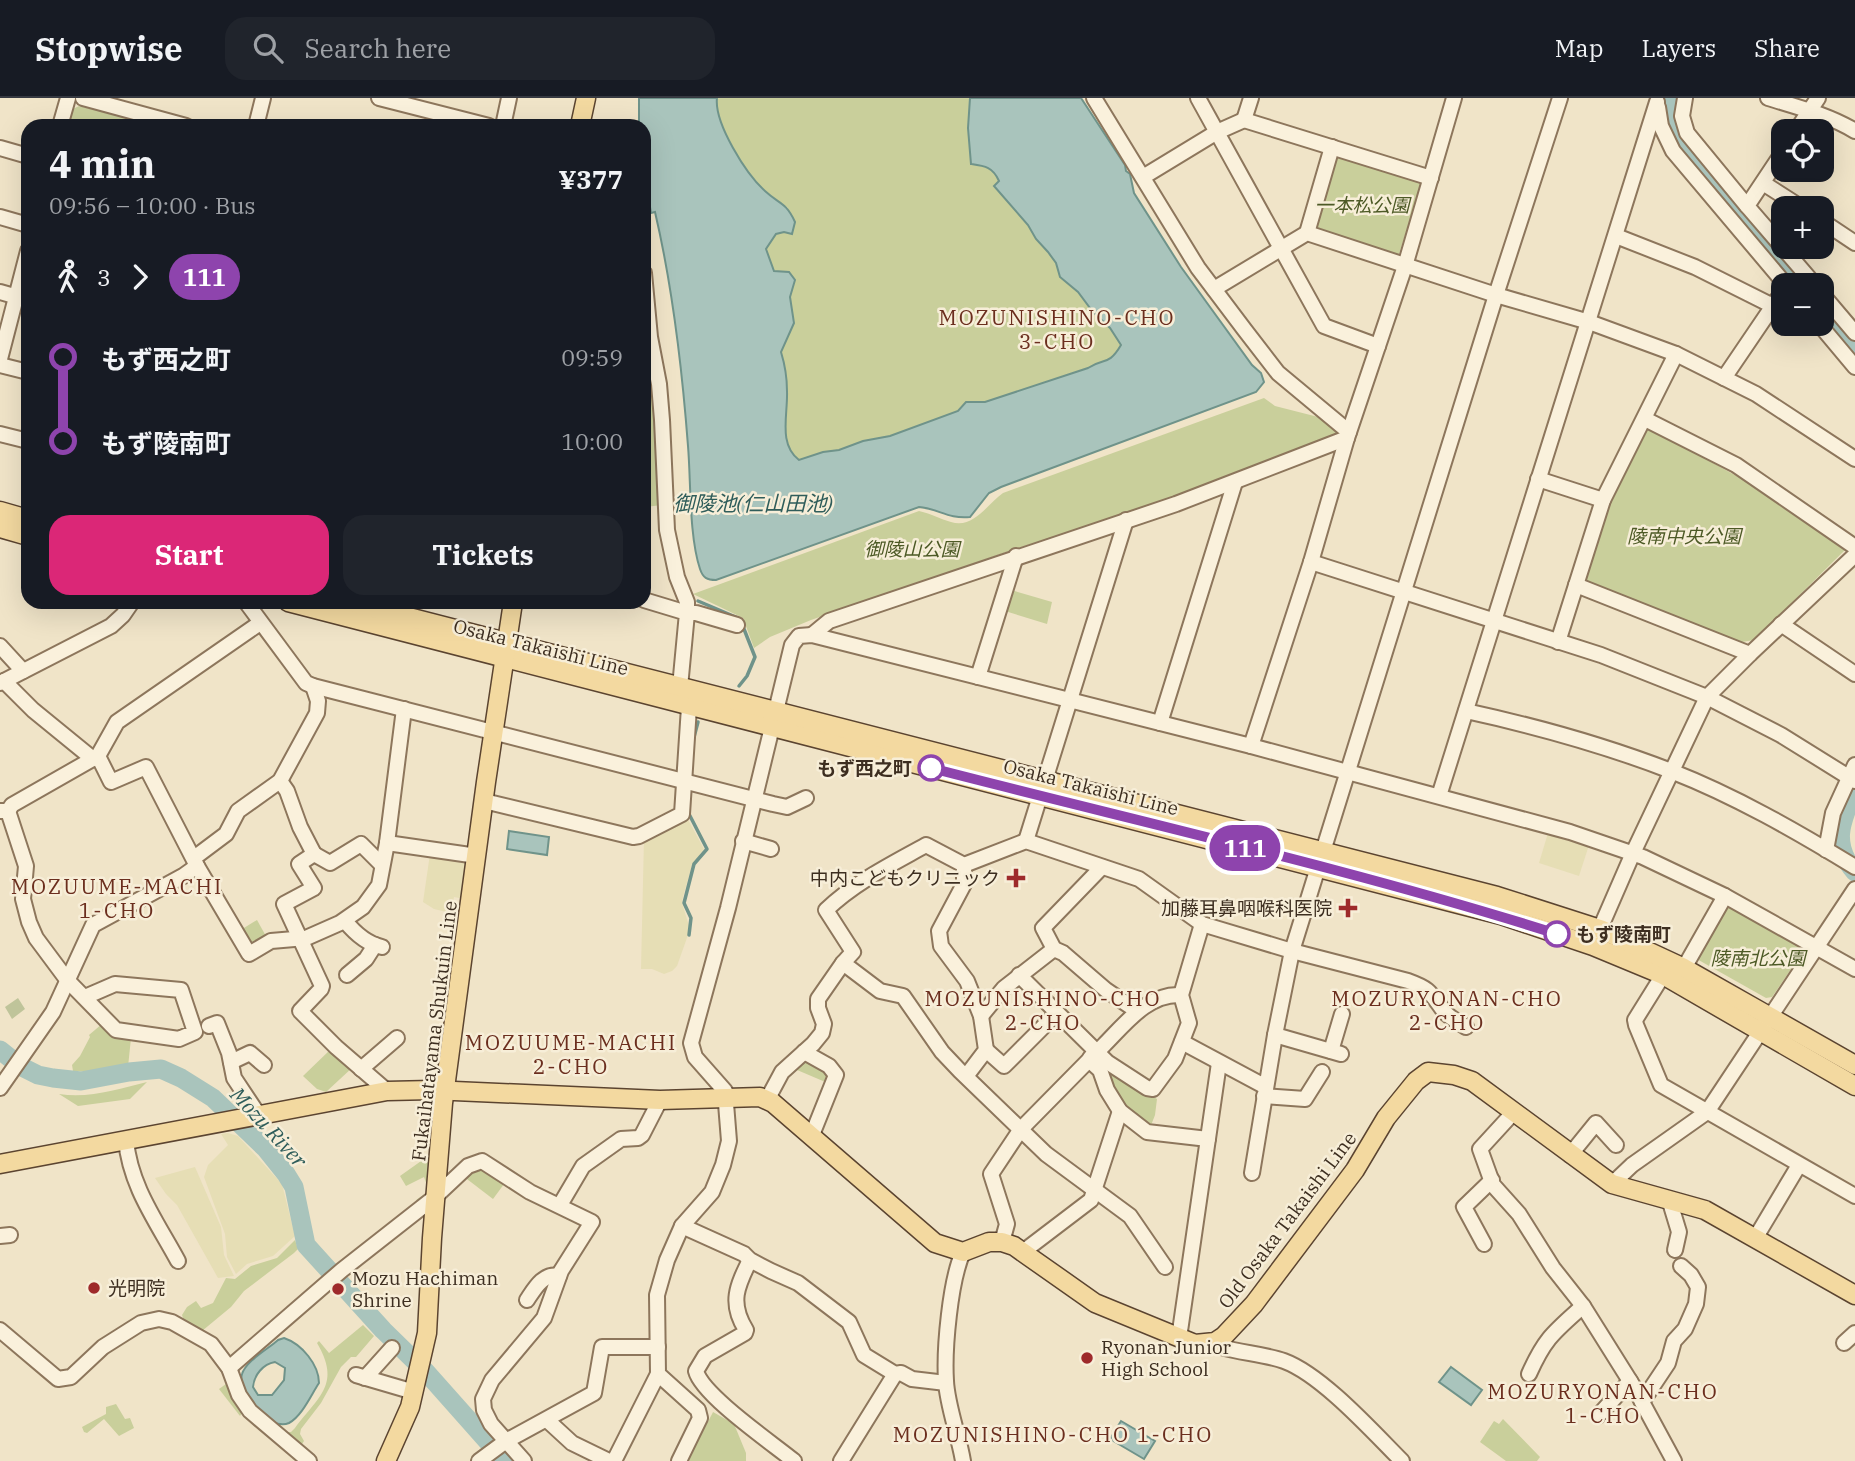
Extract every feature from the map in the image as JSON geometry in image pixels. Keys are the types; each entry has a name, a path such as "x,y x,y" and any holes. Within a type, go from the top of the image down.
{"main road":[{"path":"582,119 586,98"},
{"path":"0,511 21,517"},
{"path":"0,528 21,534"},
{"name":"Osaka Takaishi Line","path":"319,609 680,687 774,719 1320,860 1501,915 1596,937 1684,968 1855,1065"},
{"name":"Osaka Takaishi Line","path":"373,609 689,706 774,719"},
{"name":"Fukaihatayama Shukuin Line","path":"386,1461 414,1392 427,1334 444,1092 512,609"},
{"name":"Osaka Takaishi Line","path":"1596,937 1855,1086"},
{"name":"Old Osaka Takaishi Line","path":"1214,1342 1232,1329 1254,1304 1355,1170 1386,1118 1428,1072 1440,1072 1472,1081 1612,1184 1705,1210 1855,1295"},
{"path":"0,1164 387,1091 660,1100 760,1097 811,1135 935,1243 963,1252 989,1242 1002,1242 1024,1251 1095,1303 1195,1344 1214,1342"}],"street":[{"path":"62,119 68,98"},
{"path":"83,98 160,119"},
{"path":"258,119 263,98"},
{"path":"379,98 462,119"},
{"path":"504,119 509,98"},
{"path":"1094,98 1168,221 1214,289 1278,373 1348,435"},
{"path":"1198,98 1324,326 1378,346"},
{"path":"1244,120 1251,98"},
{"path":"1251,746 1311,562 1348,435 1405,266 1454,98"},
{"path":"1252,1173 1292,951 1560,98"},
{"path":"1685,98 1682,116 1686,133 1805,273"},
{"path":"1768,98 1809,111 1855,131"},
{"path":"1804,119 1818,98"},
{"path":"1439,796 1658,100"},
{"path":"1658,100 1661,126 1673,151 1776,273"},
{"path":"1143,177 1217,132 1244,120 1431,178"},
{"path":"1214,289 1307,233 1332,147"},
{"path":"0,148 21,154"},
{"path":"1747,206 1771,171"},
{"path":"1763,183 1783,196"},
{"path":"0,217 21,223"},
{"path":"1834,229 1855,243"},
{"path":"1307,233 1496,295 1590,322 1676,354 1756,394 1855,459"},
{"path":"1616,236 1695,267 1771,305"},
{"path":"0,292 21,298"},
{"path":"0,359 21,301"},
{"path":"1834,308 1855,333"},
{"path":"1724,378 1771,309"},
{"path":"1829,336 1855,367"},
{"path":"651,342 659,384 666,464 667,530 677,577 687,602 680,687"},
{"path":"1558,642 1603,500 1676,354"},
{"path":"0,365 21,370"},
{"path":"651,382 659,384"},
{"path":"1645,419 1736,465 1855,547"},
{"path":"0,434 21,439"},
{"path":"812,635 830,621 1236,482 1348,435"},
{"path":"1538,479 1603,500"},
{"path":"1160,723 1236,482"},
{"path":"1026,841 1126,520"},
{"path":"1596,937 1707,697 1855,555"},
{"path":"978,677 1016,556"},
{"path":"1311,562 1601,655 1707,697 1853,775 1833,813 1826,850"},
{"path":"1576,584 1750,654"},
{"path":"651,602 737,625"},
{"path":"127,609 111,626 2,682 33,710 96,758 111,782 146,767 195,862 249,954 271,941 306,938 345,921 363,907 379,885 387,844 404,709"},
{"path":"251,609 306,683 313,687 787,807 806,798"},
{"path":"85,997 116,984 181,990 195,1032 178,1039 116,1030 68,981 36,938 29,922 23,900 26,866 4,811 96,758 117,722 260,623"},
{"path":"1782,624 1855,674"},
{"path":"547,1420 572,1443 611,1461 658,1374 657,1295 667,1259 682,1226 712,1192 729,1141 726,1098 722,1086 695,1057 691,1043 792,645 799,636 812,635 1251,746 1570,832 1633,853 1725,896 1855,969"},
{"path":"0,646 23,671"},
{"path":"0,1088 52,1012 93,925 183,876 226,834 238,811 280,781 317,713 318,702 313,687"},
{"path":"484,801 633,837 639,836 682,814 689,706"},
{"path":"1466,711 1572,737 1673,772 1757,811 1855,867"},
{"path":"280,781 287,791 300,827 314,854 330,863 361,844 382,865"},
{"path":"743,841 771,849"},
{"path":"767,1100 782,1072 822,1033 824,1024 818,1008 818,999 853,952 826,909 867,878 926,845 964,865 1026,841 1139,879 1202,924 1424,987 1437,1000 1443,1011 1466,1027"},
{"path":"387,844 477,856"},
{"path":"314,854 299,864 313,888 284,904 321,986 300,1011 387,1091"},
{"path":"964,865 964,884 939,931 941,946 967,981 981,1016 986,1050 1004,1066 1057,1013"},
{"path":"1102,867 1043,928 1054,949 1063,953 1106,990 1137,1011"},
{"path":"1612,1184 1632,1165 1707,1112 1854,892"},
{"path":"1684,968 1725,896"},
{"path":"345,921 355,933 378,946 347,975"},
{"path":"1019,975 1057,1013 1098,1061 1153,1089 1175,1059 1189,1023 1181,995 1202,924"},
{"path":"981,1016 1004,988 1054,949"},
{"path":"843,963 880,991 903,996 942,1052 1046,1154 1097,1189 1130,1216 1165,1267"},
{"path":"1663,975 1636,1020 1661,1085 1855,1196"},
{"path":"1002,1242 1007,1224 991,1174 1021,1129 1098,1061 1137,1011 1157,999 1181,995"},
{"path":"1275,1035 1336,1052 1342,1014"},
{"path":"209,1026 217,1023 234,1078 251,1116"},
{"path":"361,1069 397,1038"},
{"path":"1182,1042 1265,1091 1305,1100 1322,1072"},
{"path":"967,1075 986,1050"},
{"path":"804,1052 829,1066 836,1075 811,1135"},
{"path":"230,1062 250,1053 264,1065"},
{"path":"1098,1061 1107,1090 1120,1111 1147,1132 1208,1139"},
{"path":"1179,1338 1219,1063"},
{"path":"560,1205 583,1166 621,1139 638,1138 642,1135 660,1100"},
{"path":"1024,1251 1091,1200 1097,1189 1120,1111"},
{"path":"1513,1113 1480,1149 1492,1180 1519,1213 1553,1268 1583,1306 1630,1381 1674,1461"},
{"path":"1570,1155 1596,1122 1616,1145"},
{"path":"126,1140 128,1161 136,1186 178,1261"},
{"path":"229,1368 332,1278 435,1197 468,1166 482,1161 489,1163 530,1192 592,1222 559,1276 544,1318 492,1380 483,1399 486,1416 504,1443 524,1461"},
{"path":"1756,1237 1799,1165"},
{"path":"1484,1244 1464,1206 1492,1180"},
{"path":"1669,1199 1679,1232 1675,1250"},
{"path":"682,1226 744,1254 750,1260 798,1283 849,1322 864,1355 895,1374 946,1383"},
{"path":"963,1252 958,1264 949,1325 946,1383 963,1461"},
{"path":"750,1260 736,1287 739,1318 746,1329 745,1333 705,1356 696,1371 698,1380 731,1412 794,1461"},
{"path":"1642,1402 1668,1363 1674,1341 1685,1329 1696,1304 1698,1287 1681,1266"},
{"path":"527,1300 537,1283 554,1275 559,1276"},
{"path":"1529,1374 1549,1336 1583,1306"},
{"path":"0,1330 58,1379 71,1377 103,1347 141,1323 159,1319 182,1326 211,1344 229,1368 250,1411 309,1461"},
{"path":"1214,1342 1221,1348 1282,1360 1294,1365 1338,1398 1402,1461"},
{"path":"484,1459 504,1443 594,1393 602,1347 658,1348"},
{"path":"392,1348 360,1376 414,1392"},
{"path":"658,1374 698,1410 700,1418 679,1461"},
{"path":"841,1461 895,1374"},
{"path":"1598,1416 1630,1381"}],"shaded area":[{"path":"686,816 704,849 692,865 683,897 682,903 689,926 688,935 677,966 664,974 652,969 641,969 644,838"},
{"path":"1548,833 1589,845 1579,876 1539,863"},
{"path":"430,854 466,859 469,863 464,899 454,897 451,913 434,909 423,902"},
{"path":"221,1134 238,1136 282,1184 295,1236 273,1256 247,1264 236,1274 227,1257 225,1234 204,1177 208,1165 228,1145"},
{"path":"195,1167 221,1227 224,1255 234,1276 218,1278 177,1205 155,1178"}],"green space":[{"path":"717,98 970,98 969,139 974,150 999,181 994,186 1056,263 1060,277 1078,292 1110,328 1121,345 1117,352 1109,359 1088,368 985,403 966,402 958,411 890,436 799,460 790,453 785,434 784,376 780,352 794,323 790,297 795,280 789,272 774,272 766,249 776,234 784,232 788,208 765,191 741,161 721,121"},
{"path":"79,106 132,119 71,119 73,109"},
{"name":"一本松公園","path":"1336,154 1419,181 1421,184 1399,254 1394,256 1314,231"},
{"path":"651,390 654,392 663,505 651,506"},
{"name":"御陵山公園","path":"1264,398 1275,406 1326,419 1342,432 1340,438 1175,499 1015,549 811,620 770,637 754,648 743,618 693,594 919,511 951,522 967,522 1003,493"},
{"name":"陵南中央公園","path":"1648,427 1740,478 1845,550 1754,640 1742,642 1583,581 1604,512"},
{"path":"1011,590 1052,602 1047,624 1005,611"},
{"name":"陵南北公園","path":"1728,906 1800,945 1803,952 1772,997 1766,998 1695,958 1724,907"},
{"path":"257,920 267,938 250,948 239,931"},
{"path":"18,998 25,1009 12,1019 5,1007"},
{"path":"102,1024 112,1036 131,1038 128,1067 98,1072 73,1071 72,1065 80,1056 89,1035"},
{"path":"331,1049 353,1067 326,1092 317,1089 303,1076"},
{"path":"805,1058 828,1071 830,1084 790,1067"},
{"path":"1106,1070 1157,1099 1150,1128 1123,1103"},
{"path":"147,1082 130,1099 78,1106 59,1094 92,1094"},
{"path":"431,1154 431,1195 420,1204 416,1200 429,1191 424,1177 406,1186 400,1176"},
{"path":"476,1165 507,1180 493,1199 463,1176"},
{"path":"295,1240 298,1249 294,1253 244,1291 231,1307 202,1331 184,1321 182,1315 187,1307 196,1301 201,1308 213,1303 226,1278 235,1279 251,1266 277,1258"},
{"path":"363,1325 374,1336 356,1357 351,1357 341,1367 321,1403 301,1429 300,1434 304,1441 302,1444 285,1432 291,1432 295,1428 324,1388 327,1369 317,1343 319,1341 329,1353"},
{"path":"226,1384 243,1411 240,1416 219,1389"},
{"path":"116,1404 125,1419 130,1418 134,1428 119,1436 104,1419 87,1433 84,1432 82,1427 106,1414 106,1407"},
{"path":"713,1412 734,1424 746,1453 746,1461 688,1461"},
{"path":"1503,1419 1540,1457 1537,1461 1506,1461 1480,1442 1494,1421 1499,1424"}],"water":[{"name":"御陵池(仁山田池)","path":"639,98 717,98 721,121 741,161 757,183 792,215 795,222 792,234 776,234 766,249 774,271 789,272 795,280 790,297 794,323 781,352 787,381 786,437 788,446 799,460 890,436 958,411 966,402 985,402 1088,368 1109,359 1121,345 1110,328 1078,292 1060,277 1056,263 994,186 999,181 994,173 971,164 968,128 970,98 1081,98 1125,165 1134,193 1181,267 1252,365 1261,373 1264,382 1256,392 1001,487 989,493 970,517 955,517 919,507 716,580 708,579 700,569 696,556 680,358 661,241 655,212 651,213 651,119 639,119"},
{"path":"509,831 549,837 547,855 507,849"},
{"path":"284,1338 303,1350 313,1362 319,1383 298,1415 289,1423 281,1424 272,1422 256,1409 241,1382 248,1364","holes":["275,1362 285,1368 284,1380 272,1395 258,1395 253,1387 260,1371"]},
{"path":"1451,1367 1482,1390 1471,1405 1439,1382"},
{"path":"1121,1421 1155,1441 1144,1459 1110,1439"}],"waterway":[{"path":"1674,98 1672,124 1678,140 1790,273"},
{"path":"1834,325 1855,350"},
{"path":"698,601 738,618"},
{"path":"739,686 747,676 755,657 742,624"},
{"path":"694,737 698,722"},
{"path":"1855,789 1841,831 1843,851 1855,872"},
{"path":"689,814 707,849 694,864 684,903 691,918 689,935"},
{"name":"Mozu River","path":"0,1050 20,1066 38,1075 53,1078 81,1081 161,1069 213,1098 266,1149 286,1174 294,1187 306,1245 383,1330 426,1372 505,1461"}],"bus line":[{"name":"111","path":"931,768 1344,873 1501,915 1557,934"}],"place":[{"name":"もず西之町","path":"931,768"},
{"name":"中内こどもクリニック","path":"1016,878"},
{"name":"加藤耳鼻咽喉科医院","path":"1348,908"},
{"name":"もず陵南町","path":"1557,934"},
{"name":"光明院","path":"94,1288"},
{"name":"Mozu Hachiman Shrine","path":"338,1289"},
{"name":"Ryonan Junior High School","path":"1087,1358"}],"district":[{"name":"MOZUNISHINO-CHO 3-CHO","path":"1057,329"},
{"name":"MOZUUME-MACHI 1-CHO","path":"117,898"},
{"name":"MOZUNISHINO-CHO 2-CHO","path":"1043,1010"},
{"name":"MOZURYONAN-CHO 2-CHO","path":"1447,1010"},
{"name":"MOZUUME-MACHI 2-CHO","path":"571,1054"},
{"name":"MOZURYONAN-CHO 1-CHO","path":"1603,1403"},
{"name":"MOZUNISHINO-CHO 1-CHO","path":"1053,1434"}]}
